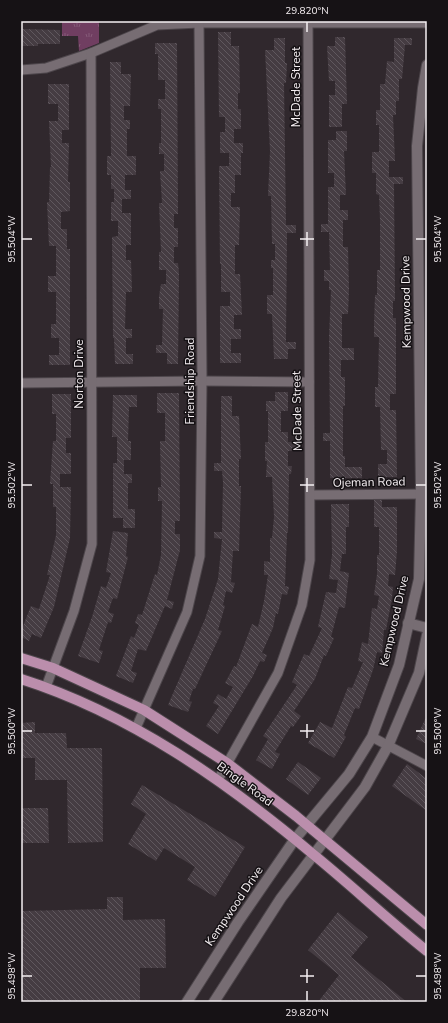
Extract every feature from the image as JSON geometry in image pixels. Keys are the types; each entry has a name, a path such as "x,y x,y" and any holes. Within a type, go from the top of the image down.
{"main road":[{"name":"Kempwood Drive","path":"188,1002 238,922 295,839 308,826 349,774 372,737 399,665 419,579 424,493 423,244 417,146 423,130 427,65"},
{"path":"408,623 427,628"},
{"path":"214,1002 258,932 314,854 326,841 366,787 388,746 419,672 427,635"},
{"name":"Bingle Road","path":"21,658 53,668 144,710 227,763 308,826 427,925"},
{"name":"Bingle Road","path":"21,679 46,687 136,728 218,780 314,854 426,946"}],"street":[{"path":"21,70 46,68 91,53 157,25 308,22 427,23"},
{"name":"McDade Street","path":"218,780 278,673 302,605 310,560 311,495 309,382 308,22"},
{"name":"Friendship Road","path":"136,728 187,612 200,556 202,380 199,23"},
{"name":"Norton Drive","path":"46,687 74,611 92,544 91,53"},
{"path":"21,383 202,380 309,382"},
{"name":"Ojeman Road","path":"311,495 424,493"},
{"path":"372,737 427,766"}],"green space":[{"path":"62,21 99,21 99,43 79,51 78,36 62,36"}],"building":[{"path":"21,29 60,30 60,44 21,46"},
{"path":"218,32 231,32 231,46 239,46 240,93 238,93 238,109 241,109 241,129 234,129 234,143 243,143 243,153 241,153 241,175 235,175 235,193 231,193 231,207 240,207 239,245 235,245 235,274 240,274 242,315 234,315 234,329 241,329 241,339 231,339 231,353 241,353 241,363 220,363 220,306 230,306 230,292 221,292 219,166 229,166 229,153 220,153 220,132 225,132 225,117 219,117"},
{"path":"335,37 345,37 347,104 342,104 342,127 329,127 329,95 335,95 335,81 329,81 327,46 335,46"},
{"path":"274,38 285,38 285,63 287,63 286,83 284,83 286,225 296,225 296,233 287,233 286,342 296,342 296,349 288,349 288,359 274,359 272,314 267,314 267,295 273,295 273,268 271,268 271,260 275,260 275,244 272,244 271,196 268,196 270,151 265,50 274,50"},
{"path":"394,38 412,38 412,45 405,45 402,79 399,79 399,101 396,101 396,115 393,115 395,161 389,161 389,177 403,177 403,184 394,184 395,301 393,301 393,318 396,318 396,394 390,394 390,410 396,410 397,477 378,477 378,464 387,464 387,450 381,450 380,407 375,407 375,387 378,387 379,337 374,337 374,324 375,295 377,295 377,270 380,270 380,220 379,195 376,194 376,173 372,173 372,152 379,152 379,125 376,125 376,110 380,110 380,84 385,84 387,61 394,62"},
{"path":"155,43 177,43 178,214 174,214 174,228 178,228 178,247 174,247 174,263 178,263 179,273 178,364 167,364 167,353 156,353 156,345 162,345 163,309 159,309 159,296 161,284 166,284 166,270 159,270 159,252 161,252 159,203 162,203 160,171 164,171 164,154 159,154 159,143 161,143 161,109 158,109 158,99 165,99 165,80 158,80 158,54 155,54"},
{"path":"110,62 121,62 121,74 131,74 130,106 124,106 124,120 130,120 130,129 127,129 127,156 136,156 136,175 125,175 125,190 131,190 131,199 122,199 122,213 131,213 131,245 126,245 126,260 131,260 132,292 126,292 125,329 132,329 132,338 126,338 126,354 133,354 133,364 115,364 113,338 112,237 118,236 118,221 111,221 111,202 114,202 114,189 111,189 111,175 107,175 107,156 111,156"},
{"path":"48,84 69,84 69,130 62,130 62,143 69,143 68,182 70,182 70,211 61,212 61,229 67,229 67,249 70,249 70,365 49,365 49,355 59,355 59,338 51,338 51,324 56,324 56,292 48,292 48,276 56,276 56,246 49,246 47,202 49,202 51,167 49,121 58,121 58,104 48,104"},
{"path":"336,131 347,131 347,151 344,151 346,195 340,195 340,210 348,210 348,220 343,220 343,247 348,247 349,290 348,314 342,314 342,348 354,348 354,360 341,360 341,377 345,377 345,406 343,406 343,456 345,456 345,467 362,467 362,478 330,478 330,441 323,441 323,433 330,433 329,337 331,290 329,290 329,281 324,281 324,270 330,270 329,232 321,232 321,224 328,224 328,187 334,187 334,173 328,173 328,140 336,140"},
{"path":"275,392 288,392 288,411 281,411 281,432 288,432 288,442 297,442 297,451 288,451 288,466 292,466 291,474 289,474 285,586 289,587 287,595 282,594 278,614 276,613 273,628 262,653 267,655 264,662 260,661 253,676 218,734 206,726 219,706 213,703 218,694 226,699 233,687 225,683 234,666 236,667 252,624 258,627 264,601 268,575 264,575 264,561 270,562 270,538 272,538 274,517 272,477 266,477 267,461 265,461 265,442 268,442 268,411 266,411 266,401 275,401"},
{"path":"157,393 179,393 180,521 175,521 175,534 180,534 180,550 167,600 174,602 172,609 165,606 146,651 138,649 131,671 137,673 133,683 116,676 131,636 134,638 139,625 135,623 138,614 142,615 155,574 157,575 161,555 162,501 158,501 158,487 161,487 160,441 165,441 165,413 157,413"},
{"path":"52,394 71,394 71,438 66,438 66,453 71,453 71,474 60,474 60,487 71,487 70,538 54,607 41,638 32,634 29,641 21,637 21,631 31,606 39,609 50,575 47,575 56,535 56,507 53,507 53,484 50,484 53,441 56,441 56,414 52,414"},
{"path":"113,395 137,395 137,407 129,407 128,441 131,441 131,460 124,460 124,474 132,474 132,483 128,483 128,509 135,509 135,528 123,528 123,518 113,518 113,463 117,463 117,437 112,437"},
{"path":"221,396 232,396 232,416 239,416 241,459 239,459 239,486 241,486 239,551 233,551 231,582 235,583 232,593 226,591 223,605 225,606 218,630 222,631 195,689 193,689 189,701 192,702 188,712 168,705 205,619 218,579 222,539 214,538 214,532 222,532 223,482 222,471 214,471 214,463 221,463"},
{"path":"374,500 382,500 382,507 397,507 397,551 395,575 389,574 388,586 393,587 392,598 386,630 384,630 382,653 377,652 373,670 359,709 355,708 344,735 346,737 334,758 308,743 320,722 332,728 348,687 352,688 363,662 358,661 362,642 368,644 372,608 377,609 379,596 374,595 377,574 377,555 379,555 379,527 374,527"},
{"path":"331,504 349,504 349,527 346,527 346,554 342,554 340,571 349,573 345,608 339,607 331,637 334,638 326,656 324,655 315,679 294,711 301,716 293,727 291,726 275,752 280,754 272,769 256,760 268,739 263,736 297,685 292,682 304,654 309,656 322,628 318,627 326,592 336,593 338,580 329,579 332,555"},
{"path":"113,531 128,533 126,556 128,557 117,599 113,598 108,612 114,614 111,623 108,622 99,650 103,651 99,663 78,656 101,586 106,588 111,573 106,572"},
{"path":"427,715 427,744 416,739"},
{"path":"35,722 35,733 66,733 67,748 102,748 103,842 68,843 67,780 35,780 35,758 21,758 21,723"},
{"path":"298,762 321,778 308,795 286,779"},
{"path":"407,764 427,779 427,811 392,786"},
{"path":"142,785 245,847 215,897 187,880 195,867 164,848 156,861 128,844 146,814 131,804"},
{"path":"21,808 48,808 49,843 21,843"},
{"path":"107,897 123,897 123,920 165,919 166,968 140,968 140,1002 21,1002 21,911 107,909"},
{"path":"338,912 368,937 351,957 407,1002 318,1002 339,975 308,950"}]}
